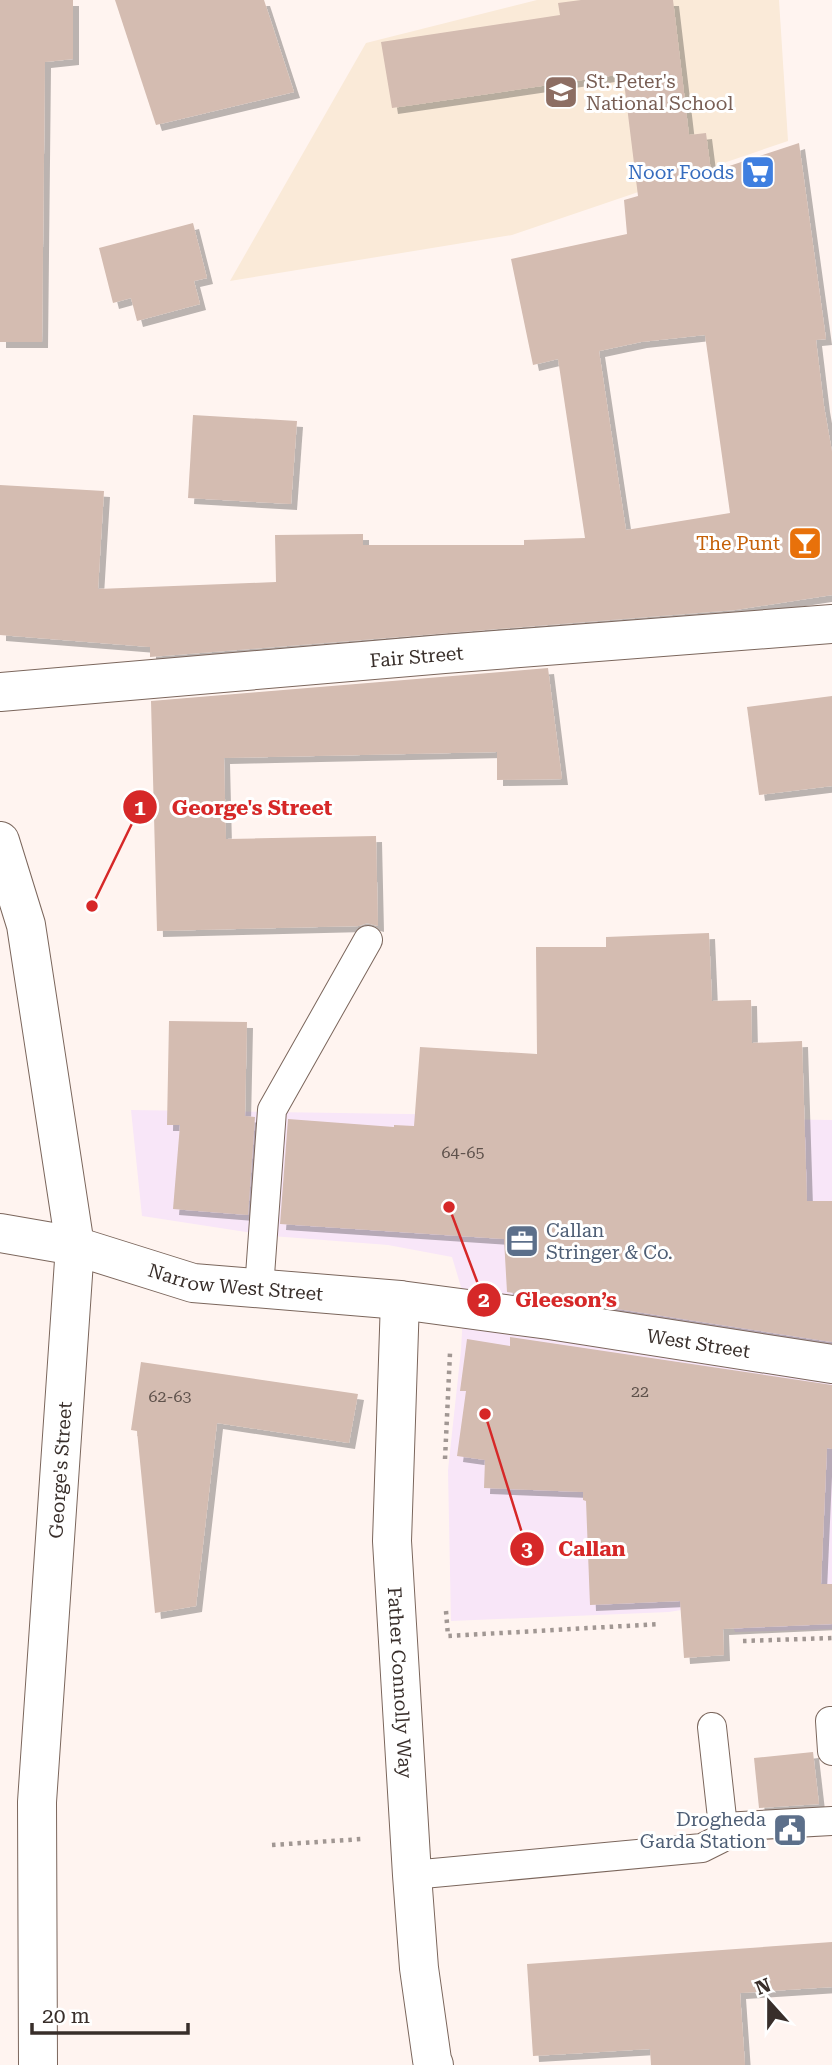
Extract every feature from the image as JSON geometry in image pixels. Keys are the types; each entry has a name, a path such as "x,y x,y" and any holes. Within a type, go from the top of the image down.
{"main road":[{"name":"Fair Street","path":"0,692 832,624"},
{"name":"George's Street","path":"0,841 26,925 75,1246 37,1802 38,2065"},
{"name":"Narrow West Street","path":"0,1233 75,1246 193,1283 400,1300"},
{"name":"West Street","path":"400,1300 832,1364"},
{"name":"Father Connolly Way","path":"400,1300 392,1541 419,1968 434,2065"}],"lane":[{"path":"259,1289 272,1110 368,940"},
{"path":"830,1721 832,1751"},
{"path":"412,1875 702,1848 720,1839 723,1827 712,1727"},
{"path":"723,1827 832,1821"}],"path":[{"path":"445,1461 449,1367"},
{"path":"446,1608 449,1636 660,1624"},
{"path":"743,1641 832,1638"},
{"path":"272,1845 410,1836"}],"shaded area":[{"name":"St. Peter's National School","path":"537,0 779,0 788,141 512,235 230,281 366,43"},
{"path":"131,1110 832,1120 832,1629 735,1632 724,1603 669,1612 451,1621 448,1470 464,1297 452,1257 388,1245 272,1236 142,1216"}],"building":[{"path":"0,0 73,0 73,59 45,62 42,342 0,342"},
{"path":"115,0 264,0 294,92 156,125"},
{"path":"581,0 673,0 689,135 706,133 711,172 799,143 826,339 816,340 832,452 832,595 735,610 150,657 150,647 0,635 0,485 104,491 98,589 276,582 275,535 363,534 363,545 524,545 524,540 585,538 558,359 533,365 511,259 627,234 624,200 638,196 623,74 392,108 381,42 560,15 558,3","holes":["705,335 730,513 626,530 599,351 641,342"]},
{"path":"193,223 207,278 194,281 200,304 137,321 131,298 113,303 99,248"},
{"path":"193,415 297,421 291,504 188,498"},
{"path":"548,668 562,779 497,780 497,752 224,758 226,839 376,836 378,926 367,923 359,926 157,931 151,701"},
{"path":"832,696 832,786 759,795 747,707"},
{"path":"709,933 712,1001 751,1000 752,1043 802,1041 807,1201 832,1201 832,1342 507,1292 504,1239 280,1224 288,1119 394,1127 414,1126 420,1047 537,1054 536,947 606,947 606,937"},
{"path":"169,1021 247,1022 245,1116 255,1117 248,1215 173,1209 180,1125 167,1125"},
{"path":"510,1337 832,1385 832,1449 827,1448 821,1584 832,1584 832,1624 723,1629 724,1655 684,1658 680,1601 590,1605 586,1501 583,1500 583,1492 484,1488 485,1460 457,1456 466,1391 460,1391 467,1339 510,1346"},
{"path":"141,1362 358,1394 349,1443 217,1423 196,1606 155,1613 137,1431 131,1430"},
{"path":"813,1752 819,1804 759,1808 754,1758"},
{"path":"832,1942 832,1987 740,1993 745,2065 651,2065 650,2049 533,2056 527,1964"}],"place":[{"name":"St. Peter's National School","path":"561,92"},
{"name":"Noor Foods","path":"758,172"},
{"name":"The Punt","path":"805,543"},
{"name":"George's Street","path":"92,906"},
{"name":"Gleeson’s","path":"449,1207"},
{"name":"Callan Stringer & Co.","path":"522,1241"},
{"name":"Callan","path":"485,1414"},
{"name":"Drogheda Garda Station","path":"790,1830"}]}
